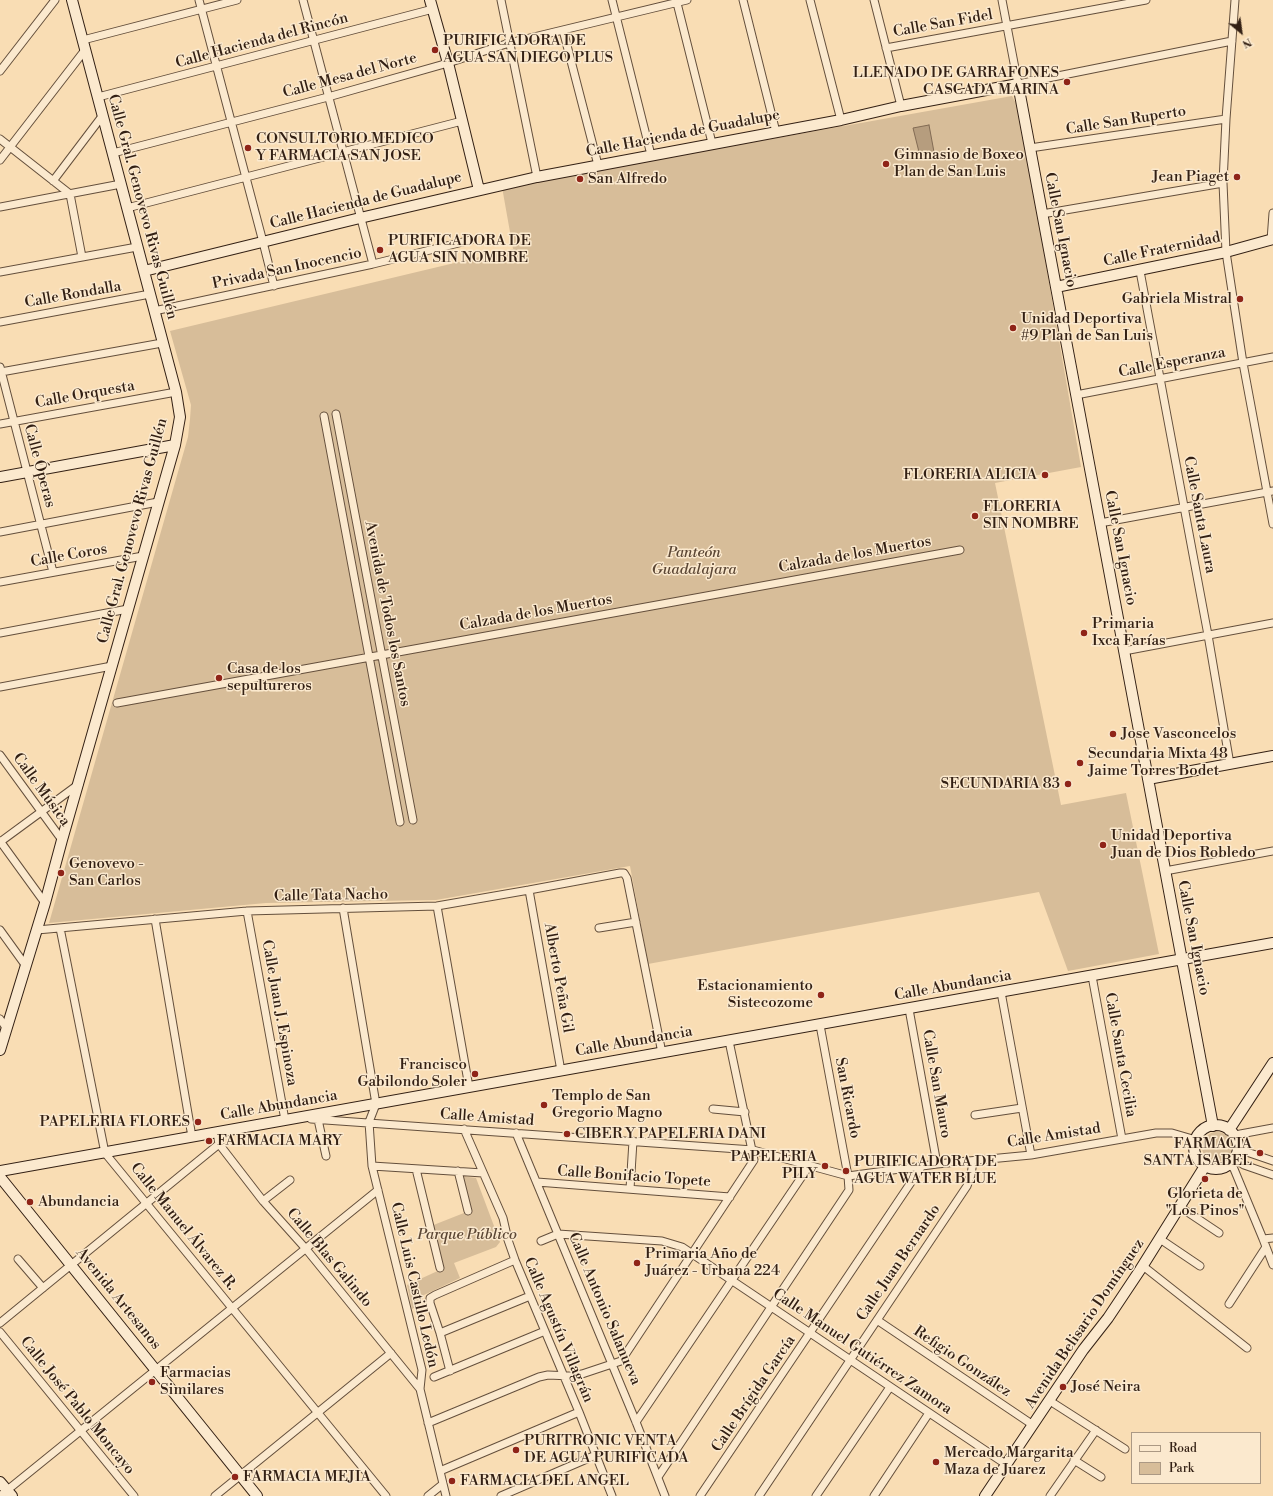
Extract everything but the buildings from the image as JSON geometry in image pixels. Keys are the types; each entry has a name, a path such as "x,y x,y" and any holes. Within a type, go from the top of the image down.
{"street":[{"path":"0,71 55,0"},
{"name":"Calle Gral. Genovevo Rivas Guillén","path":"0,1050 37,930 79,784 175,445 180,416 176,392 72,0"},
{"path":"200,0 231,122 264,242 274,286"},
{"path":"83,40 237,0"},
{"path":"303,0 342,152 373,264"},
{"path":"501,0 537,177"},
{"path":"612,0 651,156"},
{"name":"Calle Mesa del Norte","path":"113,153 448,63 509,43 687,0"},
{"path":"743,0 776,132"},
{"path":"810,0 841,120"},
{"path":"874,0 901,106"},
{"name":"Calle San Ignacio","path":"1002,0 1212,1126"},
{"name":"Calle San Fidel","path":"886,48 1146,0"},
{"path":"1234,0 1226,119 1224,183 1226,252 1242,362 1270,491 1273,524"},
{"path":"677,3 712,143"},
{"path":"431,5 448,63 478,190"},
{"name":"Calle Hacienda del Rincón","path":"98,97 313,41 431,5"},
{"path":"563,30 598,165"},
{"name":"Calle Hacienda de Guadalupe","path":"144,271 360,218 537,177 841,120 901,106 1232,41"},
{"path":"0,160 85,50"},
{"path":"53,181 103,115"},
{"name":"Calle San Ruperto","path":"1030,148 1226,119"},
{"path":"127,208 462,121"},
{"path":"0,139 70,194 82,257"},
{"path":"1042,214 1224,183"},
{"path":"0,207 121,184"},
{"path":"1272,240 1273,213"},
{"name":"Privada San Inocencio","path":"154,311 373,264 471,240"},
{"name":"Calle Fraternidad","path":"1056,287 1140,271 1272,240"},
{"path":"0,272 138,247"},
{"name":"Calle Santa Laura","path":"1140,271 1208,635 1230,764"},
{"name":"Calle Rondalla","path":"0,322 150,294"},
{"path":"1,370 162,343"},
{"name":"Calle Esperanza","path":"1076,394 1273,357"},
{"name":"Calle Óperas","path":"1,370 53,572"},
{"name":"Calle Orquesta","path":"0,424 176,392"},
{"name":"Avenida de Todos los Santos","path":"336,414 413,820"},
{"name":"Avenida de Todos los Santos","path":"324,416 400,822"},
{"path":"0,477 175,445"},
{"path":"1100,523 1270,491"},
{"path":"0,532 158,502"},
{"name":"Calzada de los Muertos","path":"117,703 960,550"},
{"name":"Calle Coros","path":"0,582 143,556"},
{"path":"0,633 128,609"},
{"path":"1124,651 1273,623"},
{"path":"0,687 112,666"},
{"name":"Calle Música","path":"0,755 62,840"},
{"path":"1148,779 1273,756"},
{"path":"45,903 0,842 79,784"},
{"path":"1165,871 1273,850"},
{"name":"Calle Tata Nacho","path":"37,930 247,911 436,906 620,873 624,873 627,878 636,922"},
{"name":"Alberto Peña Gil","path":"529,890 561,1071"},
{"path":"436,906 469,1087"},
{"path":"343,908 376,1104"},
{"name":"Calle Juan J. Espinoza","path":"247,911 284,1120"},
{"path":"155,919 192,1137"},
{"path":"599,928 636,922 662,1053"},
{"name":"Calle Manuel Álvarez R.","path":"60,928 105,1152 386,1496"},
{"path":"0,930 26,966"},
{"name":"Calle Abundancia","path":"0,1171 284,1120 318,1117 376,1104 469,1087 1273,943"},
{"name":"Calle Santa Cecilia","path":"1092,976 1122,1139"},
{"path":"1001,992 1031,1155"},
{"name":"Calle San Mauro","path":"909,1009 937,1164"},
{"path":"0,1018 7,1029"},
{"name":"San Ricardo","path":"658,1477 847,1193 849,1187 848,1176 820,1025"},
{"path":"428,1422 539,1377 548,1375 582,1374 613,1365 621,1360 753,1163 753,1150 729,1041"},
{"path":"1232,1132 1273,1063"},
{"name":"Calle Luis Castillo Ledón","path":"376,1104 369,1122 372,1166 422,1370 420,1389 446,1496"},
{"path":"975,1115 1022,1108"},
{"path":"713,1109 745,1112"},
{"path":"318,1117 326,1156"},
{"name":"Calle Amistad","path":"318,1117 753,1150 848,1176 937,1164 1031,1155 1156,1133 1172,1133 1196,1140"},
{"path":"1212,1126 1224,1127 1232,1132 1237,1140 1238,1149 1232,1161 1220,1169 1214,1169 1205,1166 1198,1160 1194,1147 1199,1133 1205,1128 1212,1126"},
{"path":"1232,1132 1273,1128"},
{"name":"Calle Agustín Villagrán","path":"464,1129 503,1218 514,1260 579,1412 612,1496"},
{"path":"0,1323 219,1144 217,1133"},
{"name":"Calle Antonio Salanueva","path":"516,1133 613,1365 665,1496"},
{"path":"630,1189 633,1142"},
{"name":"Calle Blas Galindo","path":"219,1144 264,1201 306,1248 420,1389"},
{"path":"1238,1149 1273,1161"},
{"name":"Calle Juan Bernardo","path":"759,1496 967,1186 971,1175 972,1160"},
{"path":"1232,1161 1273,1176"},
{"path":"1232,1161 1273,1265"},
{"path":"372,1166 483,1173"},
{"path":"636,1422 809,1166"},
{"name":"Calle Brígida García","path":"700,1496 922,1166"},
{"name":"Avenida Belisario Domínguez","path":"985,1496 1083,1350 1108,1318 1160,1239 1205,1166"},
{"name":"Calle Luis Castillo Ledón","path":"416,1169 440,1268"},
{"path":"458,1171 468,1211"},
{"name":"Avenida Artesanos","path":"0,1177 257,1496"},
{"path":"264,1201 290,1180"},
{"name":"Calle Bonifacio Topete","path":"537,1182 730,1196"},
{"path":"0,1482 6,1494 81,1431 378,1190"},
{"path":"1180,1206 1219,1233"},
{"name":"Calle Manuel Gutiérrez Zamora","path":"541,1241 558,1234 662,1241 682,1247 1007,1465"},
{"path":"1263,1239 1273,1238"},
{"path":"1160,1239 1200,1266"},
{"path":"1229,1304 1266,1247"},
{"path":"18,1259 43,1288"},
{"path":"450,1370 430,1303 430,1298 435,1294 514,1260"},
{"path":"1141,1268 1157,1276 1158,1279 1247,1348"},
{"path":"440,1333 530,1296"},
{"name":"Refigio González","path":"877,1320 1034,1425"},
{"path":"434,1377 545,1331"},
{"name":"Calle José Pablo Moncayo","path":"0,1332 134,1496"},
{"path":"215,1496 391,1353"},
{"path":"816,1496 890,1387"},
{"path":"1050,1401 1124,1449"},
{"path":"440,1471 579,1412"},
{"path":"874,1496 929,1413"},
{"path":"1050,1496 1096,1430"},
{"path":"501,1496 596,1455"},
{"path":"1074,1460 1101,1477"},
{"path":"428,1496 443,1484"}],"green space":[{"name":"Panteón Guadalajara","path":"1012,96 1019,109 1081,467 995,483 1061,805 1126,793 1159,954 1068,971 1039,892 648,964 630,866 436,900 266,903 49,923 188,437 191,405 170,331 513,249 502,187"},
{"path":"1217,1132 1228,1136 1232,1147 1228,1158 1217,1162 1206,1158 1202,1147 1206,1136"},
{"name":"Parque Público","path":"461,1176 476,1178 500,1242 496,1247 454,1263 460,1278 424,1295 421,1303 412,1309 407,1285 442,1269 431,1226 469,1211"}],"shaded area":[{"path":"929,125 934,152 920,156 913,128"}],"place":[{"name":"PURIFICADORA DE AGUA SAN DIEGO PLUS","path":"435,50"},
{"name":"LLENADO DE GARRAFONES CASCADA MARINA","path":"1067,82"},
{"name":"CONSULTORIO MEDICO Y FARMACIA SAN JOSE","path":"248,148"},
{"name":"Gimnasio de Boxeo Plan de San Luis","path":"886,164"},
{"name":"Jean Piaget","path":"1237,177"},
{"name":"San Alfredo","path":"580,179"},
{"name":"PURIFICADORA DE AGUA SIN NOMBRE","path":"380,250"},
{"name":"Gabriela Mistral","path":"1240,299"},
{"name":"Unidad Deportiva #9 Plan de San Luis","path":"1013,328"},
{"name":"FLORERIA ALICIA","path":"1045,475"},
{"name":"FLORERIA SIN NOMBRE","path":"975,516"},
{"name":"Primaria Ixca Farías","path":"1084,633"},
{"name":"Casa de los sepultureros","path":"219,678"},
{"name":"Jose Vasconcelos","path":"1113,734"},
{"name":"Secundaria Mixta 48 Jaime Torres Bodet","path":"1080,763"},
{"name":"SECUNDARIA 83","path":"1068,784"},
{"name":"Unidad Deportiva Juan de Dios Robledo","path":"1103,845"},
{"name":"Genovevo - San Carlos","path":"61,873"},
{"name":"Estacionamiento Sistecozome","path":"821,995"},
{"name":"Francisco Gabilondo Soler","path":"475,1074"},
{"name":"Templo de San Gregorio Magno","path":"544,1105"},
{"name":"PAPELERIA FLORES","path":"198,1122"},
{"name":"CIBER Y PAPELERIA DANI","path":"567,1134"},
{"name":"FARMACIA MARY","path":"209,1141"},
{"name":"FARMACIA SANTA ISABEL","path":"1260,1153"},
{"name":"PAPELERIA PILY","path":"825,1166"},
{"name":"PURIFICADORA DE AGUA WATER BLUE","path":"846,1171"},
{"name":"Glorieta de \"Los Pinos\"","path":"1205,1179"},
{"name":"Abundancia","path":"30,1202"},
{"name":"Primaria Año de Juárez - Urbana 224","path":"637,1263"},
{"name":"Farmacias Similares","path":"152,1382"},
{"name":"José Neira","path":"1063,1387"},
{"name":"PURITRONIC VENTA DE AGUA PURIFICADA","path":"516,1450"},
{"name":"Mercado Margarita Maza de Juarez","path":"936,1462"},
{"name":"FARMACIA MEJIA","path":"235,1477"},
{"name":"FARMACIA DEL ANGEL","path":"452,1481"}]}
